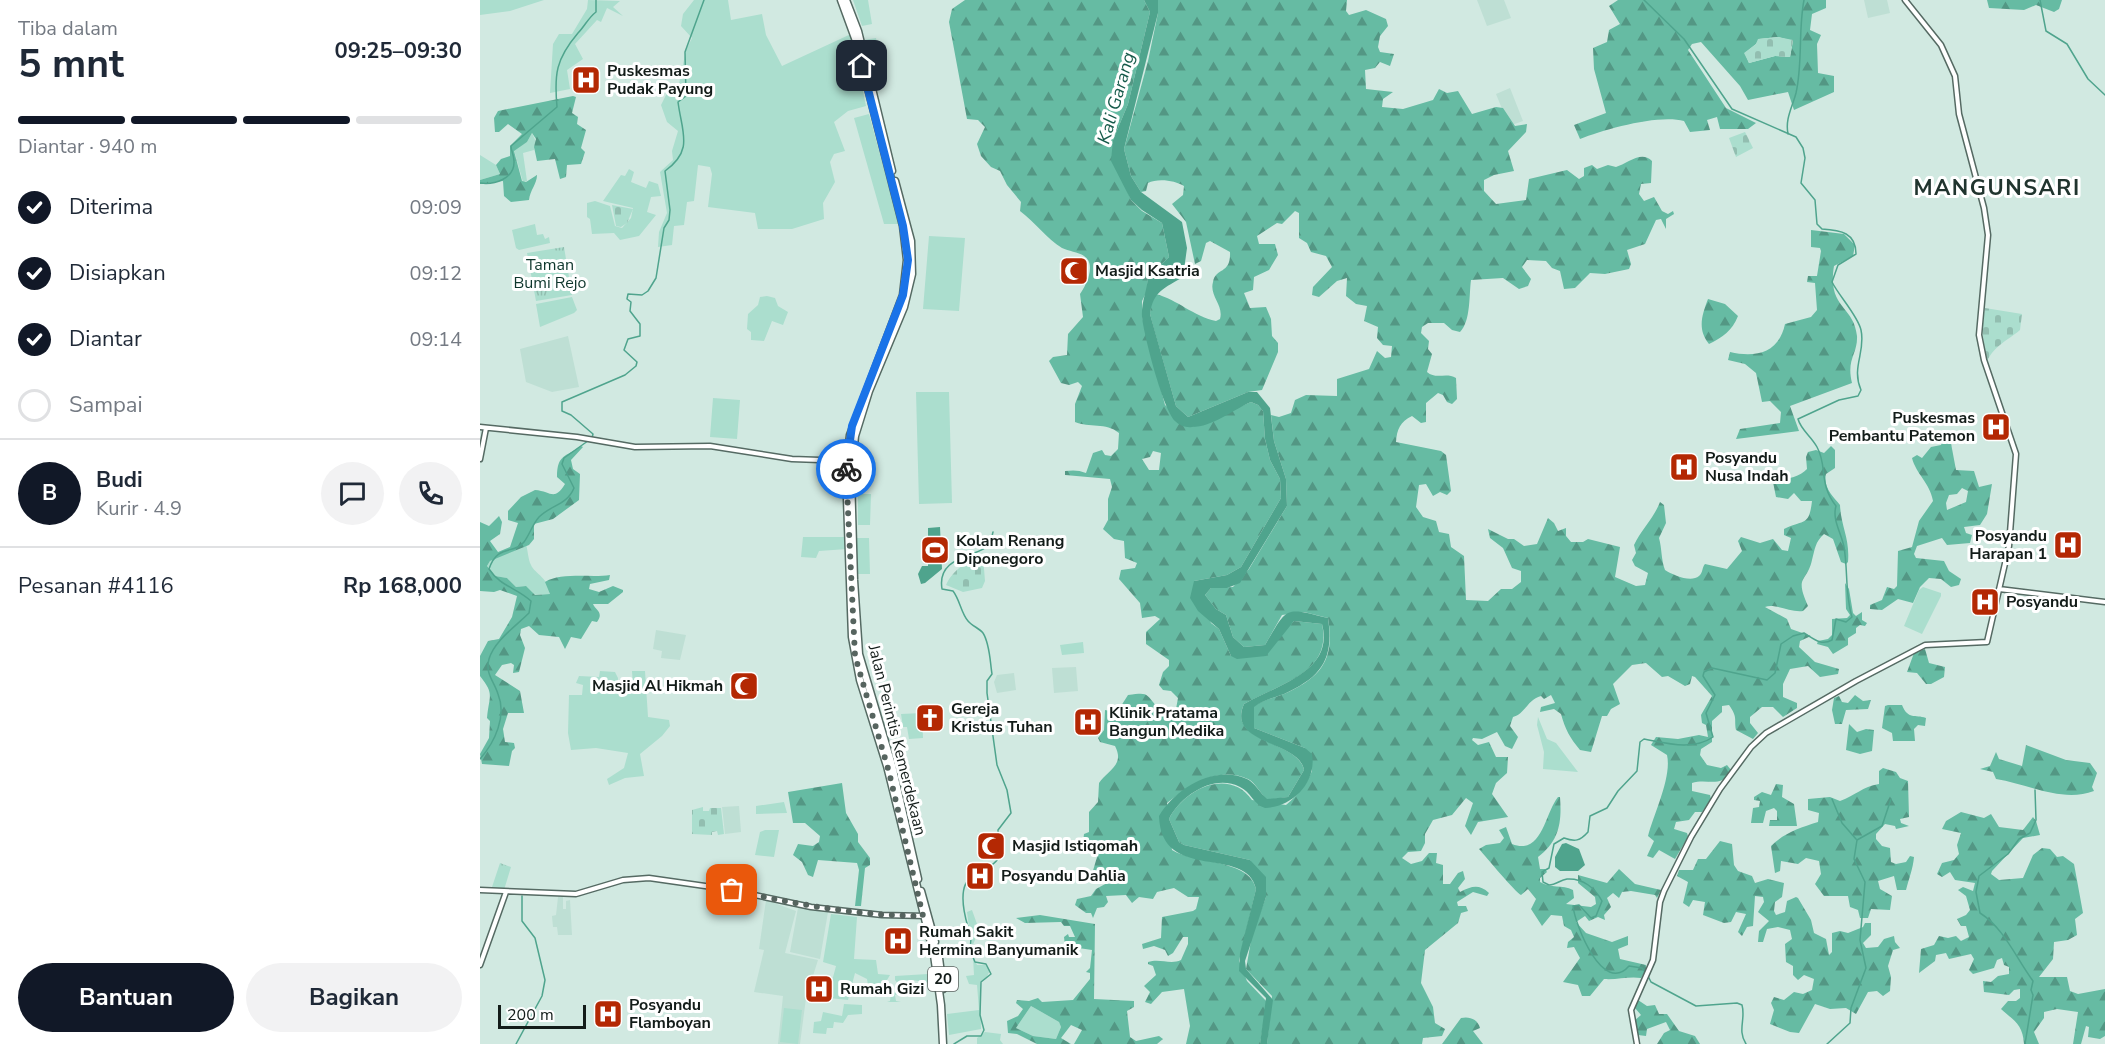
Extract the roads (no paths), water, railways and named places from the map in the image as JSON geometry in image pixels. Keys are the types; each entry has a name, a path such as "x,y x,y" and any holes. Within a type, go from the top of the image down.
{"highway":[{"name":"Jalan Perintis Kemerdekaan","path":"841,0 854,32 892,176"},
{"name":"Jalan Perintis Kemerdekaan","path":"846,0 861,40 907,242 905,285 852,426 849,462 850,599 855,656 899,810 925,916"},
{"name":"20","path":"925,916 942,976 945,1044"}],"main road":[{"path":"1637,1044 1632,1006 1653,960 1660,902 1671,875 1703,816 1751,747 1767,733 1839,690 1925,645 1987,642 2009,546 2017,456 1984,360 1978,332 1988,249 1986,220 1959,114 1951,64 1941,45 1905,0"},
{"path":"480,427 586,438 635,447 710,447 800,460 849,462"},
{"path":"480,459 486,428"},
{"path":"1999,589 2105,602"},
{"path":"480,890 583,893 623,880 645,877 724,888 811,907 882,915 925,916"},
{"path":"480,965 506,892"}],"waterway":[{"path":"480,183 503,180 513,167 511,146 557,107 558,67 571,42 596,12 596,0"},
{"path":"480,759 495,737 501,711 498,694 489,673 489,659 500,640 529,613 531,601 503,583 489,569 501,552 520,546 539,517 567,498 574,488 562,464 564,458 592,438 593,434 571,415 562,411 562,402 625,375 636,366 637,362 624,350 628,339 640,336 640,324 630,311 631,302 627,299 628,294 642,295 648,291 656,278 664,228 669,220 670,210 665,171 680,156 683,148 684,140 678,102 686,96 685,52 704,0"},
{"path":"1644,0 1684,39 1732,109 1796,137 1803,148 1805,158 1801,183 1815,200 1817,224 1822,229 1846,234 1855,247 1856,254 1838,265 1832,282 1859,324 1862,338 1857,374 1861,390 1858,396 1839,400 1798,419 1820,454 1827,490 1836,506 1835,516 1844,547 1848,600 1852,617 1846,622 1836,619 1832,640 1828,642 1818,641 1804,633 1793,636 1781,644 1775,673 1767,680 1712,668 1704,672 1703,676 1715,695 1706,713 1713,737 1688,745 1644,739 1640,742 1637,771 1618,791 1607,808 1590,816 1588,832 1585,835 1577,840 1564,838 1554,844 1549,868 1542,872 1543,882 1549,885 1567,879 1578,880 1592,888 1599,896 1602,901 1596,916 1591,918 1579,905 1573,906 1579,928 1600,965 1610,972 1619,973 1629,966 1642,968 1645,972"},
{"path":"1788,134 1788,118 1798,81 1804,0"},
{"path":"2040,0 2046,31 2067,44 2088,79 2105,95"},
{"path":"954,1044 967,1036 981,1036 984,1030 980,1015 981,982 991,974 986,964 975,962 970,950 971,939 965,929 968,927 963,905 964,890 967,881 974,874 996,862 1000,854 998,830 1011,813 1007,790 997,765 987,693 987,681 992,674 987,642 983,633 966,618 953,591 942,589 942,577 953,563 986,547 991,542 993,532"},
{"path":"2025,1044 2033,981 2003,935 1980,913 1976,892 1979,876 2008,854 2019,839 2030,833 2036,820 2035,790"},
{"path":"1832,799 1842,823 1856,839"},
{"path":"1827,1044 1850,1023 1851,1008 1866,968 1860,940 1865,882 1854,859 1857,840 1882,826 1891,799"},
{"path":"516,1044 542,996 545,980 535,938 522,921 522,896"},
{"path":"1648,976 1651,982 1696,1006 1737,1003 1742,1005 1742,1034 1746,1044"}],"place":[{"name":"Puskesmas Pudak Payung","path":"586,80"},
{"name":"Masjid Ksatria","path":"1074,271"},
{"name":"Puskesmas Pembantu Patemon","path":"1996,427"},
{"name":"Posyandu Nusa Indah","path":"1684,467"},
{"name":"Posyandu Harapan 1","path":"2068,545"},
{"name":"Kolam Renang Diponegoro","path":"935,550"},
{"name":"Posyandu","path":"1985,602"},
{"name":"Masjid Al Hikmah","path":"744,686"},
{"name":"Gereja Kristus Tuhan","path":"930,718"},
{"name":"Klinik Pratama Bangun Medika","path":"1088,722"},
{"name":"Masjid Istiqomah","path":"991,846"},
{"name":"Posyandu Dahlia","path":"980,876"},
{"name":"Rumah Sakit Hermina Banyumanik","path":"898,941"},
{"name":"Rumah Gizi","path":"819,989"},
{"name":"Posyandu Flamboyan","path":"608,1014"}],"district":[{"name":"MANGUNSARI","path":"1997,188"}],"water label":[{"name":"Kali Garang","path":"1116,98"}],"park label":[{"name":"Taman Bumi Rejo","path":"550,274"}]}
